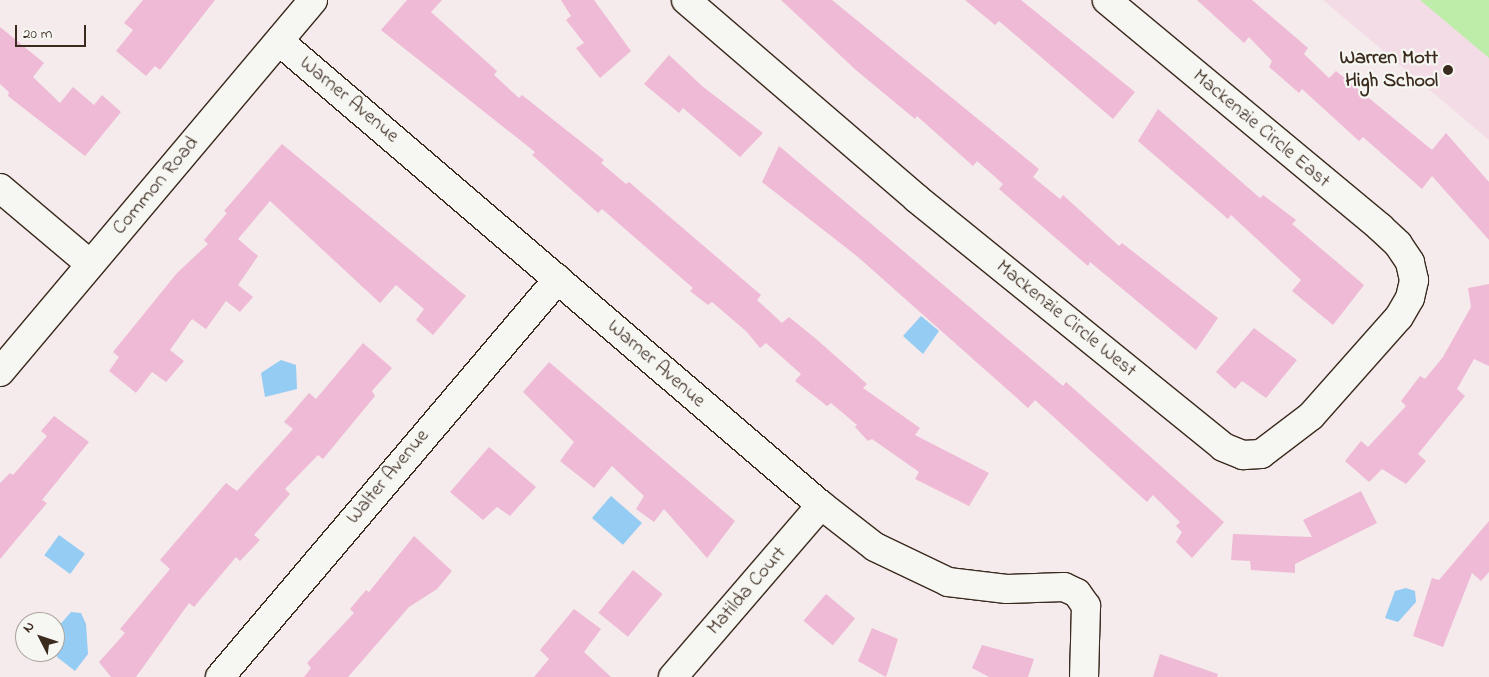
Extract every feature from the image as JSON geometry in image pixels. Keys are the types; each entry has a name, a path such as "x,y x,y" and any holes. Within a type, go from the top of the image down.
{"street":[{"name":"Common Road","path":"0,372 313,0"},
{"name":"Mackenzie Circle West","path":"686,0 924,204 1223,447 1243,455 1261,454 1293,433 1380,338 1410,298 1414,280 1410,262"},
{"name":"Mackenzie Circle East","path":"1107,0 1380,227 1398,244 1410,262"},
{"name":"Warner Avenue","path":"279,41 821,505 875,547 948,582 1007,589 1064,587 1077,592 1087,614 1084,677"},
{"path":"0,188 90,264"},
{"name":"Walter Avenue","path":"220,677 558,278"},
{"name":"Matilda Court","path":"673,677 821,505"}],"shaded area":[{"name":"Warren Mott High School","path":"1323,0 1489,0 1489,140"}],"green space":[{"path":"1420,0 1489,0 1489,58"}],"water":[{"path":"921,316 939,331 923,354 903,336"},
{"path":"281,360 296,365 297,389 265,397 261,373"},
{"path":"611,496 642,523 623,545 592,518"},
{"path":"59,535 85,554 70,574 44,555"},
{"path":"1406,588 1415,591 1416,602 1398,622 1385,618 1395,591"},
{"path":"71,612 81,613 86,624 88,654 75,671 63,662 65,662 65,619"}],"building":[{"path":"143,0 215,0 160,70 155,66 146,76 116,51 133,30 124,23"},
{"path":"407,0 442,0 431,12 497,71 494,75 519,98 522,95 604,160 601,163 626,184 629,182 761,295 757,300 782,323 789,317 815,338 867,384 863,388 920,428 915,435 989,473 969,506 915,479 919,472 872,439 868,441 855,427 857,425 831,403 827,406 795,381 801,374 766,343 760,348 747,332 712,302 708,305 690,291 693,288 602,209 598,213 532,155 535,152 381,30"},
{"path":"561,0 594,0 631,51 600,78 576,48 584,43 566,20 571,16"},
{"path":"781,0 832,0 1039,169 1033,177 1060,199 1063,195 1119,246 1122,243 1218,318 1196,350 1090,262 1088,266 999,189 1003,184 977,161 973,166 917,116 915,119 857,71"},
{"path":"965,0 1021,0 1135,92 1113,119 999,21 995,25"},
{"path":"1197,0 1252,0 1308,48 1304,54 1329,78 1336,71 1432,150 1446,133 1489,182 1489,240 1432,176 1422,189 1363,137 1359,141 1302,89 1299,93 1269,67 1272,61 1249,37 1244,43"},
{"path":"0,27 44,63 33,77 60,103 73,87 94,105 102,95 121,112 85,156 8,96 9,92 0,84"},
{"path":"669,55 702,86 763,133 740,157 683,108 679,113 644,84"},
{"path":"1158,109 1260,198 1263,195 1296,220 1292,224 1364,285 1333,325 1292,291 1301,280 1231,215 1228,219 1138,141"},
{"path":"282,144 466,296 433,335 416,320 424,309 396,285 380,303 270,201 238,239 258,256 238,285 253,297 240,312 226,301 206,329 192,319 170,350 184,361 166,382 152,372 136,393 109,371 119,357 113,352 177,273 208,244 204,240 227,213 224,211"},
{"path":"779,146 1063,386 1066,382 1224,522 1192,558 1176,542 1182,532 1176,526 1180,522 1153,495 1147,502 1035,400 1028,408 858,257 762,182"},
{"path":"1489,284 1489,366 1474,359 1457,389 1465,396 1418,454 1426,461 1406,484 1382,469 1369,482 1345,461 1361,441 1368,447 1406,406 1401,401 1420,376 1425,379 1443,357 1471,307 1468,288"},
{"path":"1254,328 1297,360 1266,398 1242,381 1235,389 1216,372"},
{"path":"363,343 392,368 372,391 375,396 323,459 318,455 285,489 290,494 254,535 260,540 240,561 236,557 194,607 189,603 136,677 111,677 99,662 125,633 120,629 170,569 160,560 226,483 237,491 293,429 284,422 309,393 316,399"},
{"path":"549,362 735,521 707,558 664,509 654,522 636,509 644,496 612,466 594,488 560,461 574,442 523,392"},
{"path":"54,416 89,442 42,500 47,503 0,559 0,483 10,473 13,475 47,436 41,431"},
{"path":"489,447 536,487 510,516 497,507 483,520 450,492"},
{"path":"1361,491 1377,523 1295,564 1295,573 1251,570 1250,561 1231,560 1233,534 1312,537 1303,520"},
{"path":"1489,521 1489,572 1481,581 1472,573 1443,647 1413,636 1432,578 1439,580"},
{"path":"414,536 452,571 437,589 409,607 348,677 304,677 311,668 307,663 354,613 350,609 366,590 369,592"},
{"path":"633,570 663,594 628,637 598,613"},
{"path":"826,594 855,618 833,645 804,621"},
{"path":"574,609 601,629 584,652 611,677 534,677 549,659 540,650"},
{"path":"872,628 898,639 886,677 858,661"},
{"path":"982,645 1034,659 1028,677 989,677 972,668"},
{"path":"1160,654 1218,674 1217,677 1153,677"}],"place":[{"name":"Warren Mott High School","path":"1448,70"}]}
